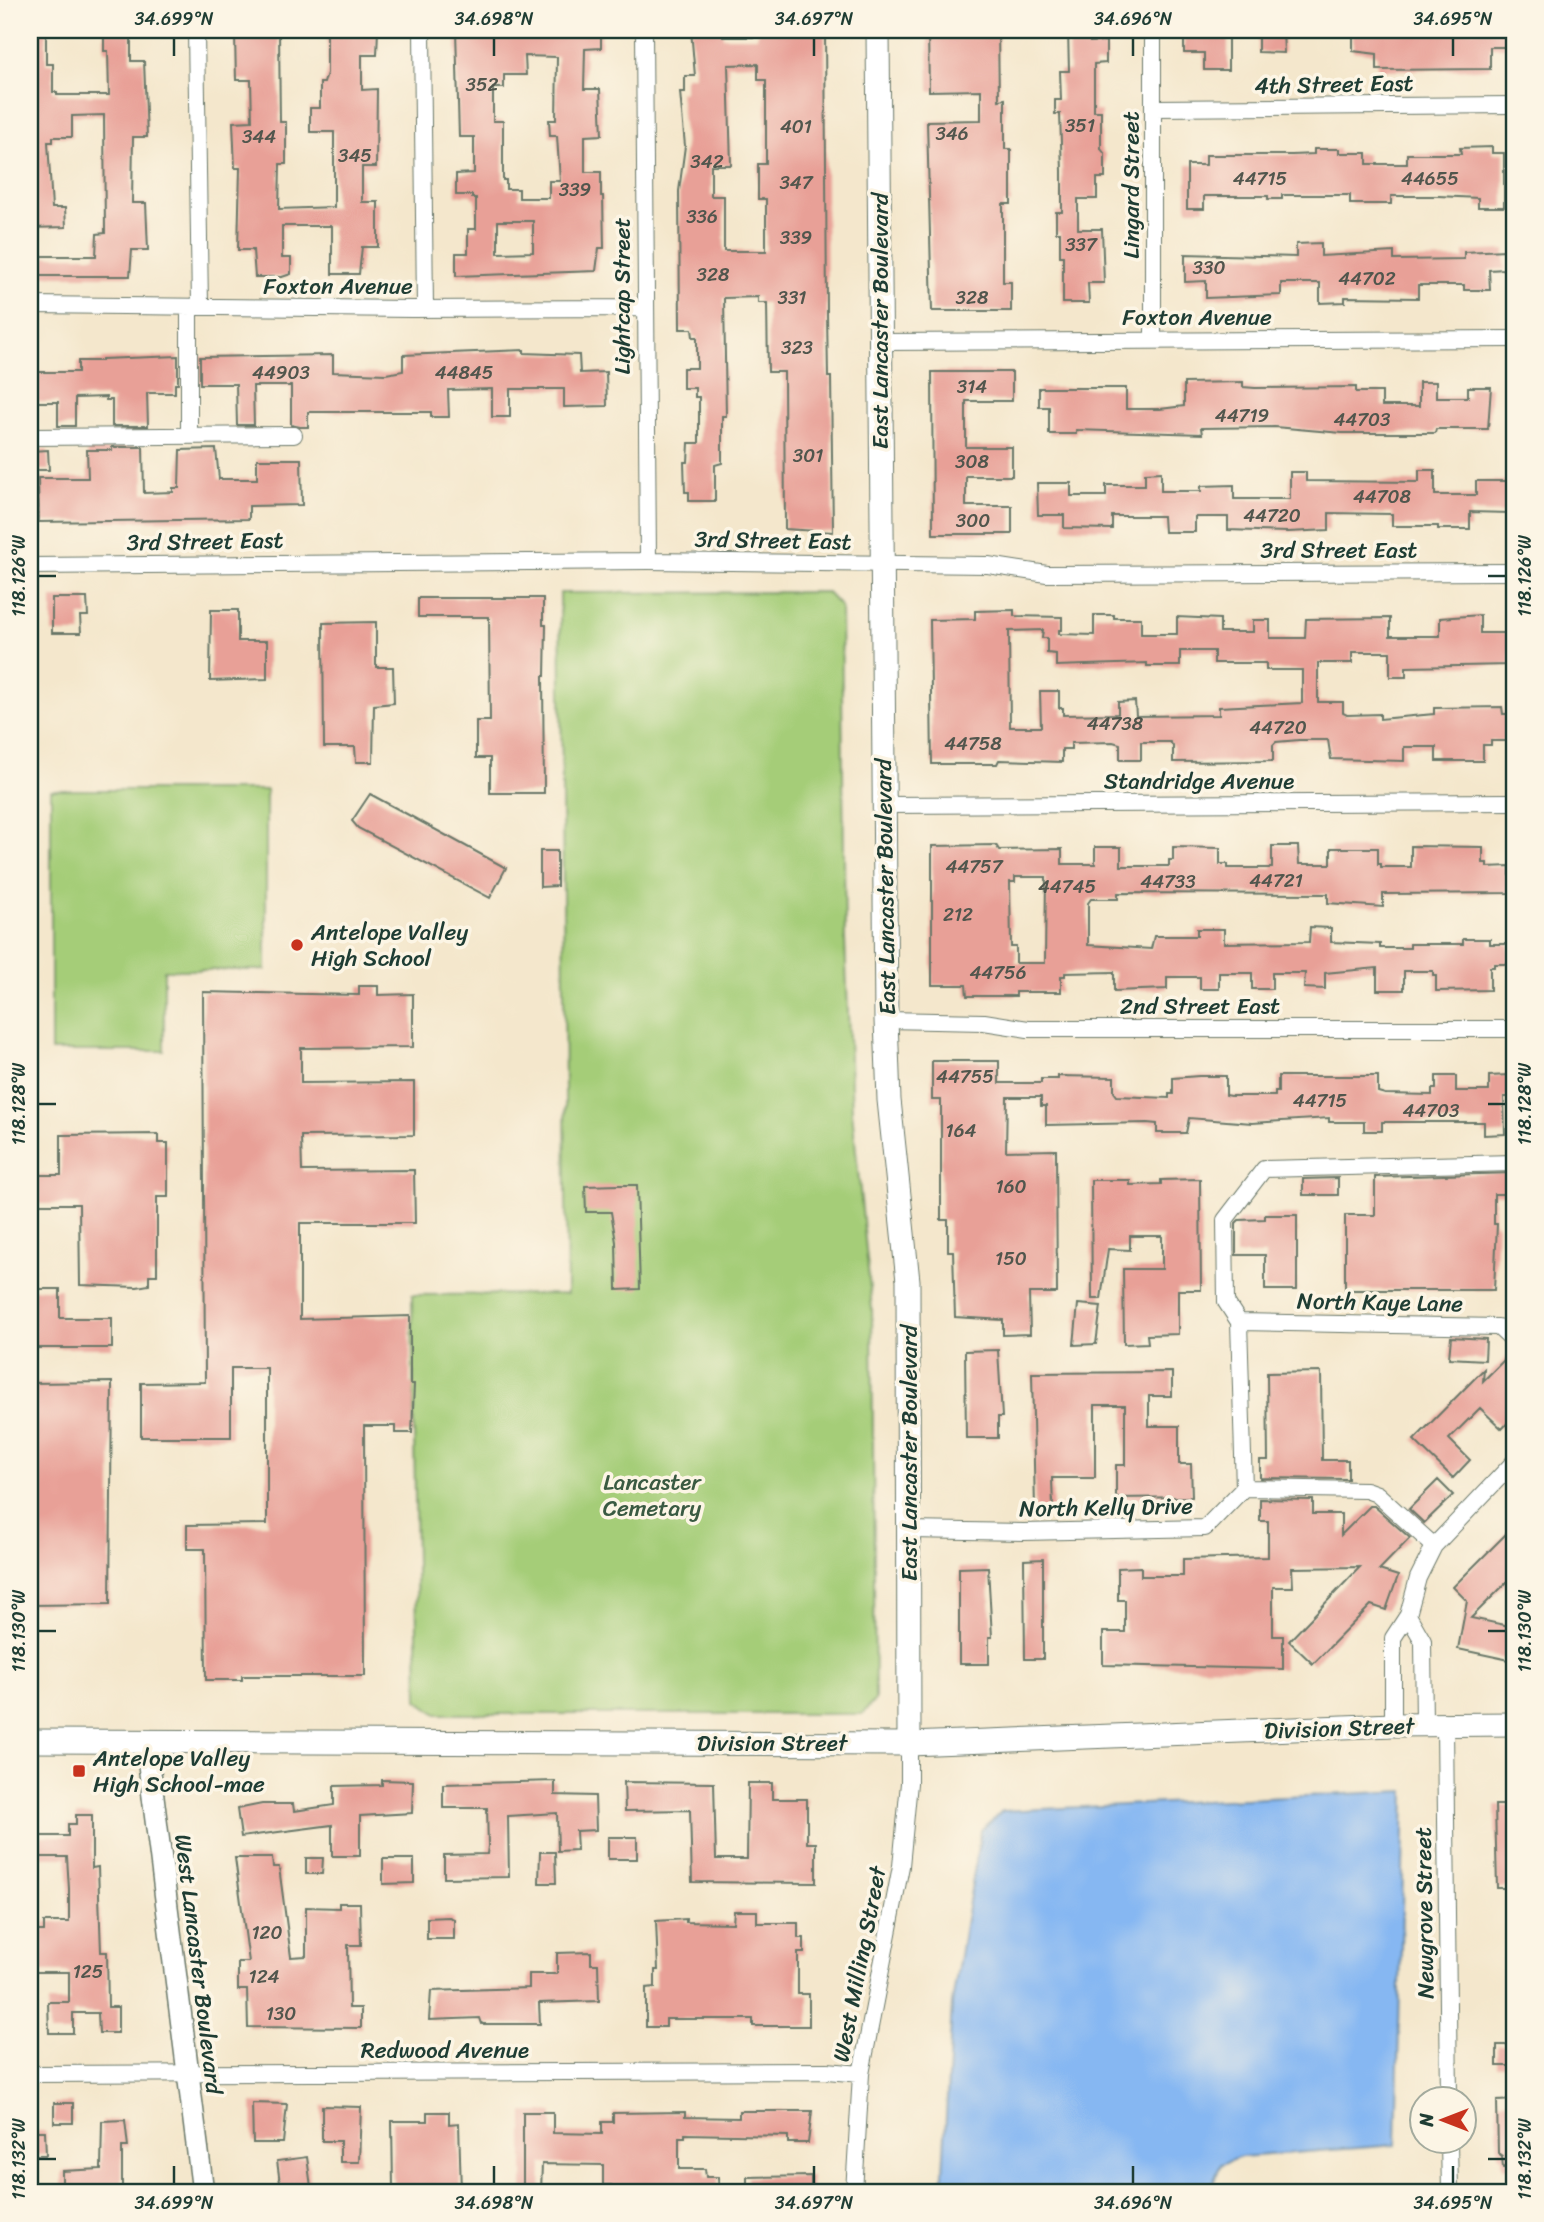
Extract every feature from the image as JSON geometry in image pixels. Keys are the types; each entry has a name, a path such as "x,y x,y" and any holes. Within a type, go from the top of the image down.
{"main road":[{"name":"East Lancaster Boulevard","path":"878,30 886,1020 889,1100 908,1281 909,1744"},
{"name":"Division Street","path":"30,1741 909,1744 1393,1725 1514,1724"}],"street":[{"path":"189,436 194,307 196,30"},
{"path":"422,30 425,309"},
{"name":"Lightcap Street","path":"643,30 648,561"},
{"name":"Lingard Street","path":"1153,30 1153,340"},
{"name":"4th Street East","path":"1154,108 1514,105"},
{"name":"Foxton Avenue","path":"30,305 645,308"},
{"name":"Foxton Avenue","path":"881,342 1514,339"},
{"path":"30,437 294,435"},
{"name":"3rd Street East","path":"30,566 648,561 988,565 1047,574 1514,572"},
{"name":"Standridge Avenue","path":"883,805 1514,802"},
{"name":"2nd Street East","path":"886,1020 984,1023 1028,1029 1514,1029"},
{"path":"1434,1546 1377,1494 1366,1490 1244,1488 1239,1322 1227,1302 1225,1220 1264,1169 1514,1163"},
{"name":"North Kaye Lane","path":"1239,1322 1498,1327 1514,1342"},
{"path":"1393,1725 1393,1638 1408,1615 1418,1578 1434,1546 1514,1462"},
{"name":"North Kelly Drive","path":"909,1530 1024,1532 1205,1528 1244,1488"},
{"name":"Newgrove Street","path":"1408,1615 1423,1641 1435,1725 1449,2086"},
{"name":"West Lancaster Boulevard","path":"146,1741 203,2192"},
{"name":"West Milling Street","path":"854,2192 861,2074 901,1866 908,1797 909,1744"},
{"name":"Redwood Avenue","path":"30,2074 827,2071 861,2074"},
{"path":"1449,2156 1450,2192"}],"green space":[{"name":"Lancaster Cemetary","path":"827,592 841,607 845,939 852,1111 872,1309 875,1700 862,1714 437,1714 418,1700 412,1295 567,1294 560,593"},
{"path":"51,790 266,790 266,970 164,970 164,1051 51,1051"}],"water":[{"path":"1405,1791 1396,2145 1241,2157 1221,2164 1213,2183 1213,2192 942,2192 952,2003 981,1830 1002,1811"}],"building":[{"path":"30,30 46,30 46,64 53,64 53,92 57,92 57,95 109,95 108,51 104,51 104,30 131,30 131,61 144,61 147,137 133,137 132,203 146,203 148,250 132,250 130,276 30,276 30,256 96,256 97,234 105,233 104,115 72,116 72,137 53,137 53,142 48,142 52,208 65,208 66,227 30,228"},
{"path":"252,30 279,30 280,122 286,122 286,164 280,164 279,209 334,207 334,132 310,132 310,108 320,108 320,83 324,83 327,73 327,30 378,30 377,55 362,55 362,90 377,89 376,167 362,167 362,202 378,202 378,247 362,247 359,274 332,274 332,226 282,226 282,258 291,258 291,274 282,277 255,277 253,250 238,250 240,168 235,168 233,122 252,121 251,80 236,80 235,35 252,35"},
{"path":"456,30 601,30 601,48 585,49 584,89 600,89 602,135 585,136 585,172 601,172 603,196 604,248 599,248 596,271 456,276 456,253 468,253 468,229 476,229 476,198 472,198 472,195 456,195 456,174 474,173 474,137 459,137","holes":["525,56 557,57 556,120 549,120 550,136 557,136 560,181 549,181 549,198 519,198 519,189 506,189 506,180 503,180 503,121 493,121 493,88 504,88 504,75 526,75","498,221 533,221 533,252 498,253"]},
{"path":"691,30 723,30 723,37 757,37 759,30 825,30 828,377 831,377 833,532 785,529 784,372 768,372 767,303 758,303 758,297 724,298 726,416 722,416 722,463 715,465 715,501 689,501 689,492 685,492 684,462 688,462 689,443 699,443 699,397 695,397 695,388 683,388 683,368 697,368 697,337 693,337 692,329 680,329 679,191 685,146 680,92 685,92 685,76 695,76","holes":["758,64 758,80 766,80 766,164 758,164 758,199 766,199 766,251 724,251 724,196 711,196 711,165 731,165 728,65"]},
{"path":"928,30 998,30 999,100 1005,99 1005,149 1011,149 1011,204 1003,204 1003,282 1011,282 1011,311 932,311 927,121 981,120 981,90 929,91"},
{"path":"1068,30 1090,30 1090,42 1106,41 1106,63 1094,64 1094,111 1101,111 1101,149 1105,154 1105,178 1097,178 1097,199 1078,199 1078,229 1102,229 1104,283 1088,283 1089,303 1063,303 1063,256 1060,256 1060,232 1056,232 1056,212 1062,212 1062,171 1060,114 1055,114 1055,100 1061,100 1060,71 1069,71"},
{"path":"1184,30 1228,30 1228,70 1204,70 1204,53 1184,53"},
{"path":"1258,30 1283,30 1284,53 1258,52"},
{"path":"1353,30 1506,30 1506,47 1490,47 1490,69 1377,70 1377,54 1353,51"},
{"path":"1492,147 1492,153 1504,153 1504,207 1478,207 1478,198 1391,196 1391,204 1350,204 1350,195 1282,195 1282,199 1268,199 1268,196 1204,196 1204,209 1187,209 1187,165 1206,165 1206,155 1292,155 1314,154 1314,149 1339,149 1339,153 1367,153 1367,164 1407,164 1407,154 1461,154 1460,148"},
{"path":"1321,243 1321,256 1394,252 1394,260 1464,259 1464,252 1505,250 1505,269 1489,270 1490,290 1464,290 1464,285 1418,285 1418,298 1345,297 1345,302 1320,303 1320,283 1281,283 1281,295 1206,298 1206,281 1185,282 1185,254 1296,257 1296,244"},
{"path":"524,350 524,353 579,355 580,373 606,372 607,406 564,407 564,389 510,389 510,417 492,417 492,389 448,390 449,417 431,417 431,412 308,412 308,427 300,427 291,425 291,386 253,386 254,425 237,425 236,384 200,384 200,357 333,355 333,372 386,374 403,371 403,355"},
{"path":"178,356 178,384 175,384 175,393 147,393 148,426 112,426 112,400 106,400 106,397 75,398 75,426 58,426 58,402 30,402 30,372 78,372 78,361"},
{"path":"932,372 1012,372 1012,401 966,401 966,447 1012,447 1012,476 966,476 966,506 1012,506 1012,534 933,534"},
{"path":"1243,382 1243,387 1255,388 1356,387 1356,392 1382,392 1382,406 1419,406 1419,382 1436,382 1436,397 1468,397 1468,387 1491,387 1488,429 1436,429 1435,433 1342,433 1275,427 1201,428 1202,434 1076,430 1076,434 1049,434 1049,407 1039,407 1039,388 1126,388 1126,409 1160,409 1184,406 1184,383"},
{"path":"112,447 143,447 144,493 173,492 173,488 179,488 180,450 216,449 219,479 257,479 257,459 301,459 302,505 249,506 249,519 39,522 38,478 88,478 87,450 112,450"},
{"path":"48,450 49,470 30,470 30,451"},
{"path":"1419,470 1435,470 1435,495 1476,495 1476,481 1510,481 1510,513 1470,512 1470,529 1438,529 1438,526 1392,526 1392,514 1329,513 1329,530 1288,532 1228,530 1228,517 1195,517 1195,532 1164,532 1163,516 1112,516 1112,529 1064,528 1064,515 1038,515 1037,483 1071,483 1071,496 1106,496 1106,485 1145,485 1145,473 1161,472 1161,491 1201,491 1201,486 1234,485 1234,499 1290,499 1290,472 1306,472 1306,481 1419,482"},
{"path":"52,598 87,598 88,616 80,616 81,633 52,633"},
{"path":"418,598 543,598 543,625 546,625 543,676 544,793 490,793 490,758 476,758 476,721 490,721 489,617 418,617"},
{"path":"211,610 238,610 238,641 267,641 267,679 210,681"},
{"path":"1014,610 1014,616 1062,617 1062,630 1059,630 1059,634 1094,635 1094,615 1141,618 1141,634 1177,634 1177,617 1220,619 1220,632 1253,632 1253,620 1270,620 1270,638 1305,638 1306,619 1390,618 1390,636 1440,636 1440,618 1480,615 1480,633 1510,633 1510,665 1406,667 1406,677 1390,677 1390,652 1352,652 1352,663 1318,663 1318,702 1343,702 1343,713 1347,715 1380,714 1380,719 1434,714 1434,708 1502,707 1503,714 1510,714 1510,741 1491,741 1491,745 1483,745 1483,761 1436,761 1436,747 1404,747 1404,761 1331,759 1328,740 1299,740 1276,742 1273,745 1273,761 1173,762 1173,746 1170,742 1141,742 1141,760 1120,760 1120,744 1113,742 1071,743 1071,749 1062,749 1062,762 999,760 997,764 932,764 930,620 975,619 975,611","holes":["1043,630 1042,638 1047,638 1047,653 1056,654 1056,666 1147,663 1147,666 1180,666 1180,651 1214,651 1214,663 1266,663 1266,670 1302,670 1302,703 1219,707 1219,715 1136,716 1135,701 1118,702 1118,714 1063,715 1063,708 1059,708 1059,691 1040,691 1041,727 1010,727 1009,631"]},
{"path":"376,622 376,667 393,667 394,703 374,705 373,762 356,762 355,747 324,747 323,623"},
{"path":"370,794 506,868 490,898 358,828 352,821"},
{"path":"996,845 999,850 1062,849 1062,864 1095,864 1095,847 1121,847 1121,866 1169,866 1169,860 1173,860 1173,847 1220,848 1220,864 1228,864 1228,868 1272,868 1272,846 1298,846 1299,864 1331,864 1331,848 1378,848 1378,864 1381,864 1381,867 1411,867 1411,846 1483,847 1483,863 1487,863 1487,867 1510,866 1510,893 1383,894 1383,907 1328,903 1328,894 1118,893 1118,899 1091,899 1088,903 1088,945 1151,949 1154,936 1197,936 1197,929 1224,929 1224,943 1309,942 1310,927 1331,928 1331,942 1380,944 1380,948 1410,948 1410,944 1463,944 1463,939 1490,939 1490,944 1509,944 1509,964 1494,964 1494,967 1490,967 1490,990 1436,991 1436,975 1433,975 1433,971 1404,971 1404,990 1377,990 1377,968 1325,973 1325,989 1304,988 1305,973 1272,973 1272,989 1252,989 1252,973 1219,973 1219,989 1200,989 1200,977 1167,977 1167,989 1114,991 1114,972 1065,973 1065,976 1061,976 1061,992 967,996 966,985 932,985 932,846","holes":["1015,877 1046,877 1045,963 1016,963 1016,947 1011,947 1010,882 1015,882"]},
{"path":"540,851 557,851 557,886 540,887"},
{"path":"359,986 378,986 378,995 413,994 413,1047 301,1048 301,1083 414,1082 414,1135 301,1136 302,1171 414,1170 415,1223 300,1223 300,1319 410,1316 410,1384 414,1384 412,1433 395,1433 395,1426 364,1426 365,1676 242,1676 242,1680 206,1680 205,1549 187,1549 187,1525 267,1524 267,1368 231,1368 231,1437 141,1437 141,1383 205,1382 203,992 359,995"},
{"path":"932,1061 999,1061 999,1083 1041,1083 1041,1079 1058,1079 1058,1076 1114,1077 1114,1092 1117,1096 1169,1098 1169,1094 1173,1094 1173,1078 1199,1076 1226,1076 1226,1095 1231,1096 1275,1096 1275,1092 1278,1092 1278,1076 1378,1076 1378,1092 1432,1095 1432,1089 1436,1089 1436,1076 1456,1076 1456,1091 1489,1091 1489,1076 1509,1075 1509,1097 1504,1097 1505,1134 1484,1135 1484,1122 1382,1122 1382,1131 1364,1131 1364,1122 1329,1122 1329,1118 1252,1123 1189,1118 1186,1133 1157,1133 1157,1124 1147,1123 1046,1125 1046,1106 1041,1106 1041,1097 1007,1097 1006,1151 1056,1150 1057,1293 1029,1293 1030,1334 1003,1335 1003,1320 955,1317 953,1251 948,1251 948,1220 941,1220 941,1100 932,1100"},
{"path":"158,1134 158,1143 168,1143 168,1197 157,1197 157,1275 149,1275 149,1285 137,1287 80,1285 79,1204 30,1204 30,1175 61,1175 61,1135"},
{"path":"1514,1173 1514,1194 1494,1194 1494,1224 1497,1224 1494,1290 1345,1290 1345,1215 1375,1215 1375,1177"},
{"path":"1338,1178 1338,1195 1303,1195 1303,1179"},
{"path":"1200,1179 1201,1290 1178,1290 1178,1334 1147,1335 1148,1343 1124,1344 1123,1269 1162,1269 1162,1236 1130,1236 1130,1250 1108,1249 1101,1299 1092,1299 1091,1180 1130,1180 1130,1185 1161,1184 1161,1180"},
{"path":"637,1185 640,1289 617,1290 616,1242 611,1212 586,1212 585,1186"},
{"path":"1265,1215 1297,1215 1297,1290 1265,1290 1265,1255 1236,1255 1236,1223 1239,1220 1265,1219"},
{"path":"30,1289 60,1289 60,1318 112,1318 112,1348 30,1348"},
{"path":"1078,1304 1101,1306 1096,1344 1074,1345"},
{"path":"1451,1337 1486,1339 1485,1360 1449,1358"},
{"path":"998,1350 1002,1417 998,1417 998,1438 966,1438 965,1351"},
{"path":"1512,1352 1514,1416 1502,1429 1480,1408 1449,1439 1470,1460 1453,1478 1414,1440 1484,1369 1483,1381"},
{"path":"1172,1372 1172,1396 1149,1396 1149,1426 1179,1426 1179,1464 1191,1464 1192,1497 1116,1498 1116,1465 1125,1465 1125,1405 1095,1405 1095,1478 1052,1478 1053,1509 1035,1509 1032,1373"},
{"path":"1321,1372 1322,1460 1348,1460 1348,1479 1260,1478 1260,1460 1268,1460 1267,1373"},
{"path":"112,1382 110,1604 30,1605 30,1383"},
{"path":"1438,1480 1453,1495 1424,1523 1409,1509"},
{"path":"1260,1499 1313,1500 1313,1514 1341,1514 1341,1535 1370,1506 1374,1506 1410,1538 1379,1570 1398,1576 1386,1610 1371,1605 1313,1664 1289,1641 1360,1567 1292,1568 1293,1587 1273,1587 1273,1636 1283,1636 1283,1669 1103,1665 1103,1632 1125,1632 1125,1600 1118,1600 1118,1568 1141,1567 1141,1576 1183,1576 1183,1559 1268,1557 1268,1521 1260,1521"},
{"path":"1514,1526 1514,1575 1471,1618 1514,1627 1514,1661 1458,1649 1467,1601 1453,1587"},
{"path":"1043,1559 1043,1659 1025,1659 1024,1560"},
{"path":"988,1567 992,1637 989,1637 989,1664 959,1664 959,1568"},
{"path":"382,1780 413,1781 412,1813 360,1816 360,1856 332,1856 332,1825 241,1837 237,1809 262,1804 293,1804 294,1811 334,1805 334,1786 382,1785"},
{"path":"555,1781 555,1795 595,1796 596,1830 576,1831 577,1850 558,1851 557,1813 508,1816 509,1877 444,1878 444,1855 487,1854 488,1846 487,1808 443,1808 443,1784"},
{"path":"624,1782 714,1783 716,1859 747,1859 748,1783 772,1783 772,1799 807,1799 807,1843 816,1843 816,1883 692,1882 690,1810 625,1811"},
{"path":"1495,1805 1514,1805 1514,1888 1497,1888"},
{"path":"76,1815 92,1815 92,1868 98,1867 101,1952 107,1952 108,2007 118,2007 118,2033 99,2033 98,2013 73,2013 73,2033 49,2033 48,2002 69,2002 69,1972 32,1972 30,1931 44,1931 44,1922 69,1922 69,1889 67,1857 31,1857 31,1836 68,1836 68,1824 76,1824"},
{"path":"608,1837 637,1837 637,1859 608,1859"},
{"path":"540,1852 555,1852 556,1883 539,1883"},
{"path":"235,1858 272,1858 273,1867 279,1867 291,1957 306,1956 306,1907 339,1908 339,1903 360,1903 361,1945 348,1945 349,2008 361,2008 361,2028 248,2027 247,1990 238,1990 238,1962 249,1962"},
{"path":"306,1858 323,1858 322,1874 306,1874"},
{"path":"383,1859 414,1859 414,1883 383,1884"},
{"path":"734,1911 757,1911 757,1923 798,1923 798,1938 804,1938 804,1953 798,1953 798,1994 809,1994 809,2026 753,2026 753,2019 666,2019 666,2027 646,2027 646,1988 655,1987 655,1970 658,1970 656,1921 686,1919 686,1922 733,1923"},
{"path":"427,1918 454,1919 454,1939 427,1939"},
{"path":"591,1952 591,1964 598,1964 599,2001 539,2003 540,2024 482,2024 480,2018 429,2020 431,1991 529,1988 529,1974 557,1974 557,1953"},
{"path":"1497,2045 1514,2045 1514,2066 1497,2066"},
{"path":"1514,2100 1514,2167 1503,2168 1502,2156 1498,2153 1497,2101"},
{"path":"54,2103 73,2103 73,2123 54,2123"},
{"path":"252,2103 287,2104 283,2143 253,2143"},
{"path":"322,2106 361,2107 359,2162 340,2162 340,2141 322,2141"},
{"path":"739,2111 812,2111 808,2143 788,2143 788,2136 685,2134 685,2137 679,2137 679,2169 705,2169 706,2177 718,2177 719,2192 611,2192 611,2185 603,2185 603,2165 542,2164 541,2192 523,2192 523,2112 553,2112 553,2133 602,2134 602,2122 613,2122 613,2113 685,2112 685,2117 739,2118"},
{"path":"427,2112 449,2112 449,2124 459,2123 461,2192 393,2188 392,2121 427,2121"},
{"path":"125,2120 128,2147 122,2147 122,2189 62,2192 62,2171 101,2169 102,2121"},
{"path":"30,2131 45,2131 46,2155 30,2155"},
{"path":"307,2157 311,2187 281,2190 277,2161"},
{"path":"811,2176 811,2192 747,2192 747,2177"}],"place":[{"name":"Antelope Valley High School","path":"297,945"},
{"name":"Antelope Valley High School-mae","path":"79,1771"}]}
